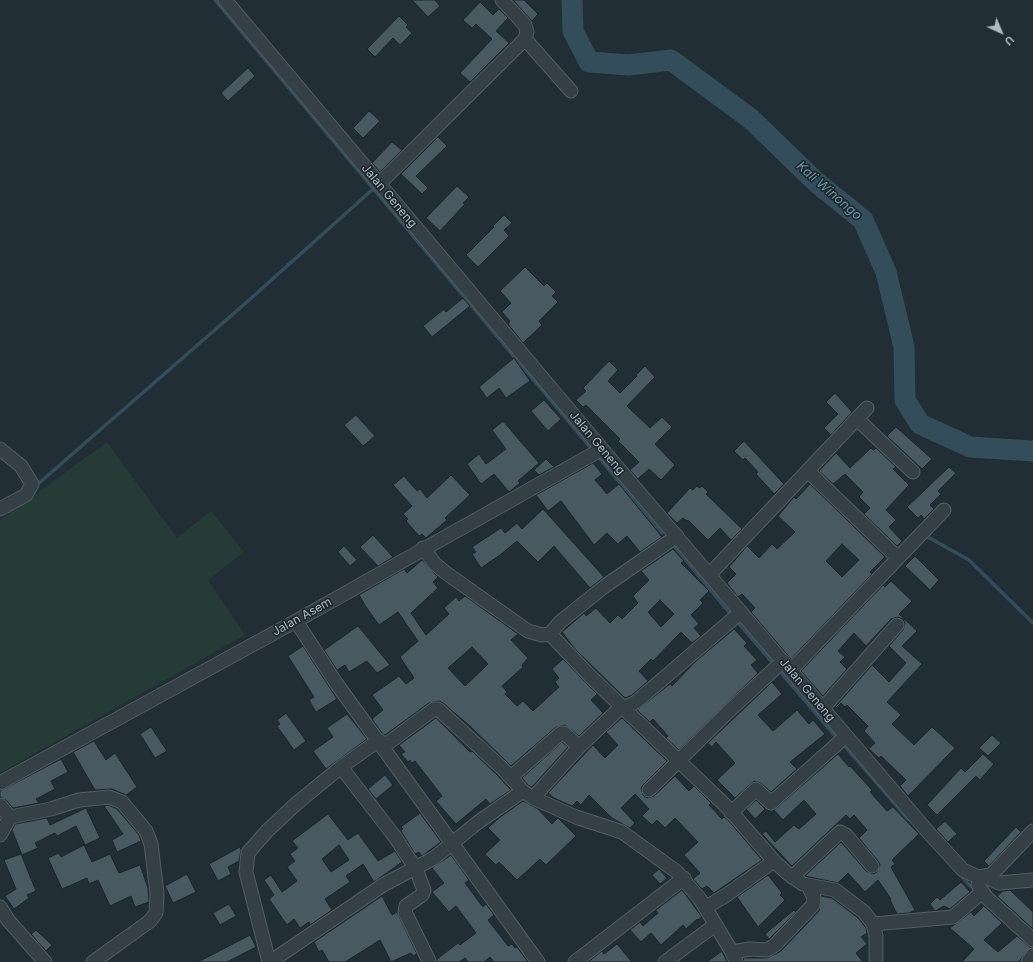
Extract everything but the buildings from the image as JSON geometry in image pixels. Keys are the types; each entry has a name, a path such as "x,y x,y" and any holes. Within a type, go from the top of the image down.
{"street":[{"name":"Jalan Geneng","path":"225,0 602,449 710,574 736,617 781,667 823,708 963,870 999,883 1033,880"},
{"path":"380,184 525,39 527,32 525,25 502,0"},
{"path":"525,39 571,91"},
{"path":"710,574 867,408"},
{"path":"857,419 913,472"},
{"path":"0,449 21,466 32,484 26,495 0,510"},
{"name":"Jalan Asem","path":"0,783 296,621 423,548 602,449"},
{"path":"808,471 898,558"},
{"path":"649,790 898,558 944,510"},
{"path":"550,634 560,622 605,586 677,536"},
{"path":"423,548 439,567 521,626 534,634 550,634 731,813 774,861 792,877 808,885 835,890 864,912 873,924 876,936 873,961"},
{"path":"736,617 636,702 617,711 528,794 453,843 434,858 416,869 383,885 270,962 246,872 248,853 253,845 276,822 341,767 436,708 484,750 528,794 576,817 622,832 684,878 706,907 734,957 750,949 767,950 775,945 813,905 814,898 808,885"},
{"path":"296,621 336,682 453,843 532,960"},
{"path":"823,708 897,625"},
{"path":"511,777 561,733 564,733 579,747"},
{"path":"731,813 754,786 771,803 846,736"},
{"path":"341,767 396,837 416,869 424,890 422,895 406,906 405,912 429,960"},
{"path":"0,835 10,817 51,809 80,800 109,796 122,802 146,830 151,844 157,893 156,913 144,926 93,962"},
{"path":"0,805 10,817"},
{"path":"1033,831 994,873 982,877 978,884 982,892 992,903 1033,940"},
{"path":"792,877 840,832 846,835 872,866"},
{"path":"706,907 725,896 774,861"},
{"path":"574,962 684,878"},
{"path":"873,924 953,917 982,892"},
{"path":"0,907 8,920 45,962"},
{"path":"665,962 715,925"},
{"path":"1028,962 1033,955"}],"green space":[{"path":"107,442 177,538 211,511 244,552 208,580 245,635 0,773 0,520"}],"waterway":[{"path":"215,0 662,533"},
{"name":"Kali Winongo","path":"572,0 573,31 589,62 629,65 671,60 751,119 816,182 863,220 886,272 904,347 905,400 920,424 970,447 1033,451"},
{"path":"36,481 38,484 248,301 373,189"},
{"path":"926,536 969,560 1033,623"},
{"path":"674,546 732,616"},
{"path":"736,620 837,738"},
{"path":"843,744 908,819"},
{"path":"1002,872 1028,845"},
{"path":"959,873 970,886"}]}
